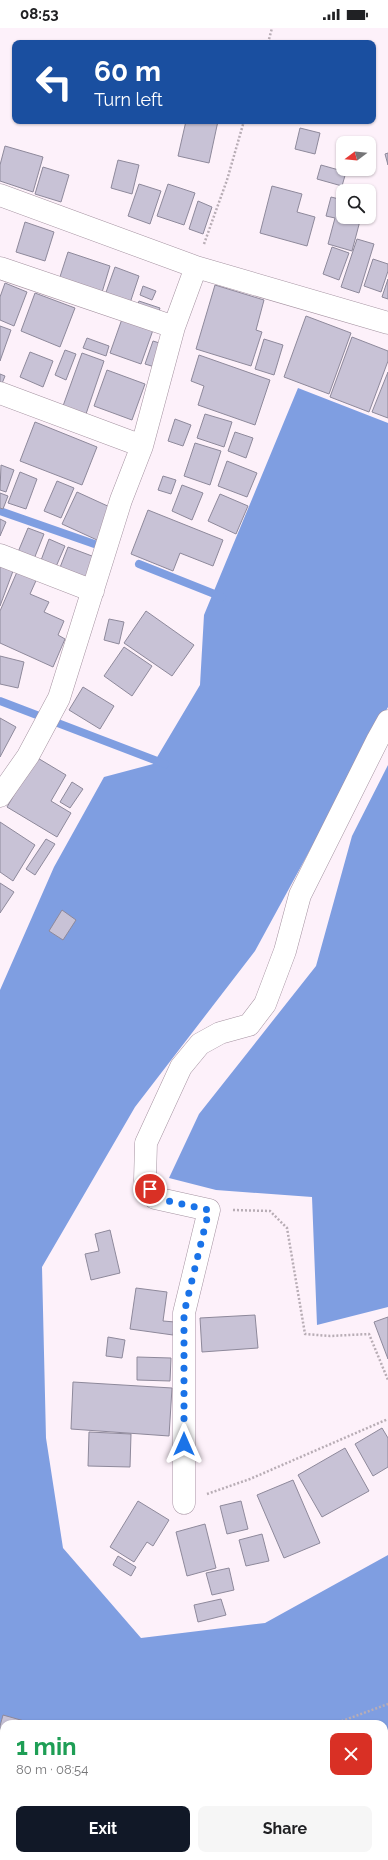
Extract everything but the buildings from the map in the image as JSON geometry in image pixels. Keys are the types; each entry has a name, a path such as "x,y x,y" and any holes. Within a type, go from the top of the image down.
{"street":[{"path":"0,195 196,267 388,323"},
{"path":"0,796 28,756 60,698 121,500 142,446 174,327 196,267"},
{"path":"0,268 174,327"},
{"path":"0,394 142,446"},
{"path":"0,555 93,591"},
{"path":"184,1503 184,1313 209,1210 155,1198 145,1180 146,1143 181,1067 200,1044 220,1033 249,1025 265,1004 285,951 300,895 388,721"}],"path":[{"path":"269,40 272,28"},
{"path":"196,267 227,180 243,124"},
{"path":"209,1210 270,1211 287,1228 306,1334 330,1336 369,1334 388,1380"},
{"path":"184,1503 250,1479 388,1420"},
{"path":"345,1720 388,1704"}],"water":[{"path":"298,388 388,423 388,707 255,951 135,1107 42,1267 46,1438 63,1548 141,1638 265,1623 388,1555 388,1720 0,1720 0,990 54,867 104,777 153,764 200,685 204,615"},
{"path":"388,765 388,1307 317,1325 312,1197 216,1190 169,1178 199,1114 316,966 352,836"}],"waterway":[{"path":"0,511 103,547"},
{"path":"139,564 222,597"},
{"path":"0,701 165,764"}],"route":[{"path":"150,1189 155,1198 209,1210 197,1265 184,1313 184,1444"}]}
